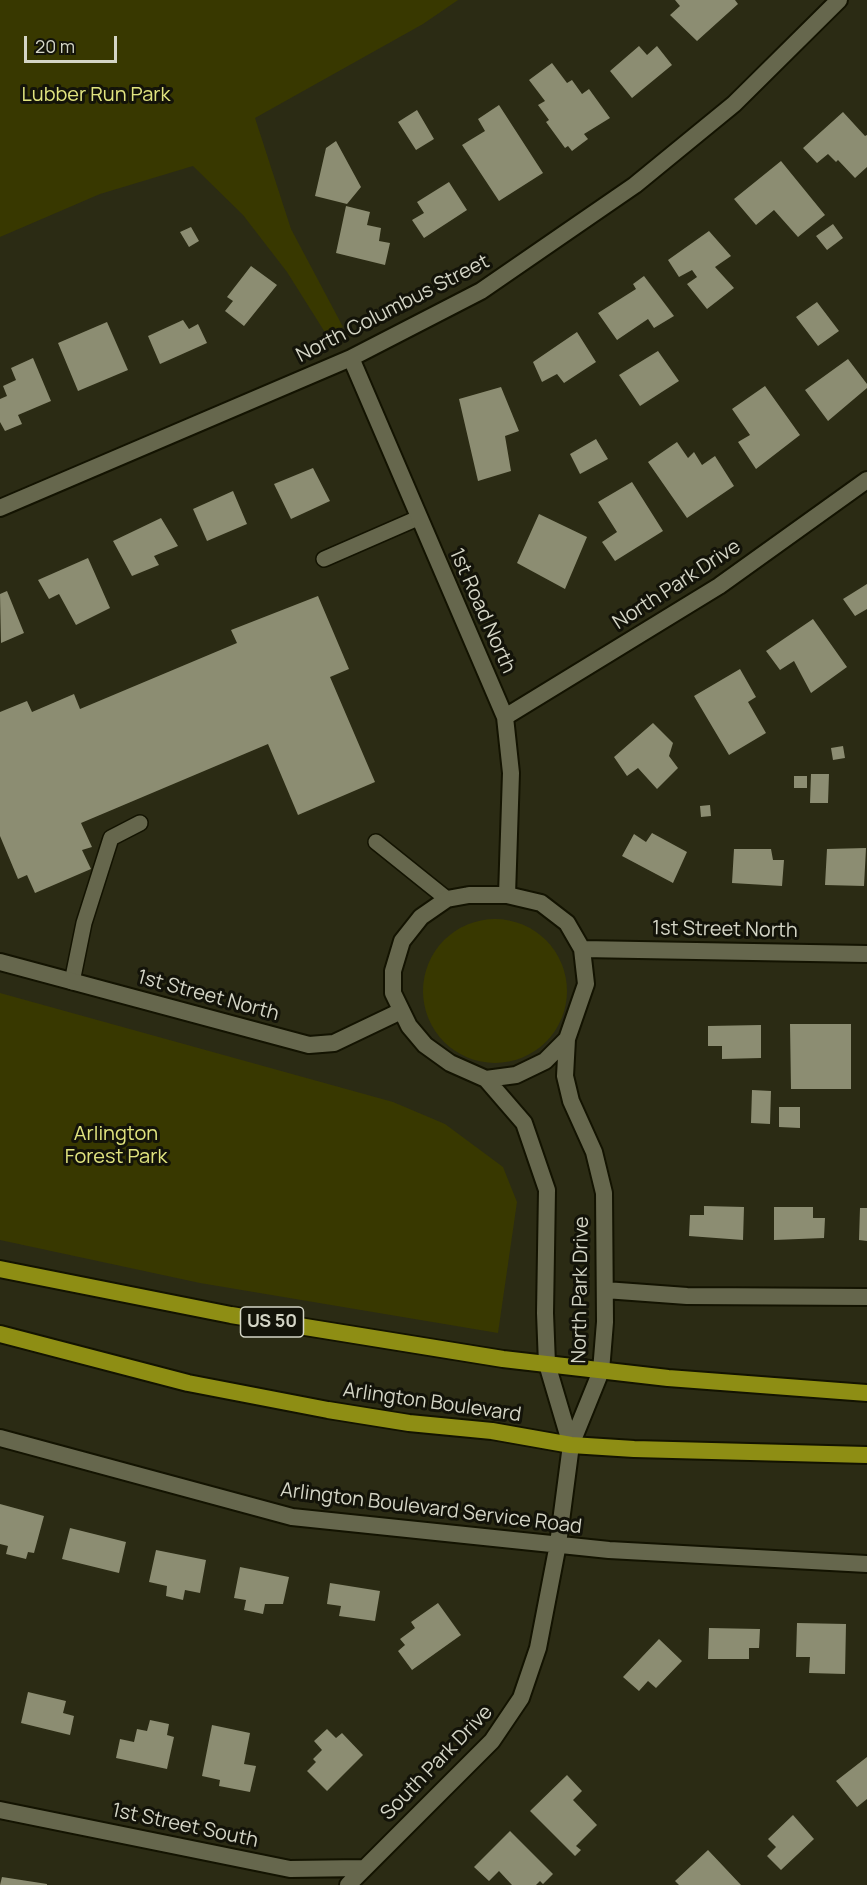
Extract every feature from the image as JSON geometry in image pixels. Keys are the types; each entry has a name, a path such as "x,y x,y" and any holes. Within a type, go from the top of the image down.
{"highway":[{"name":"US 50","path":"0,1269 363,1338 601,1371 867,1393"},
{"name":"Arlington Boulevard","path":"0,1334 132,1369 255,1397 409,1423 492,1431 571,1444 666,1451 867,1455"}],"street":[{"name":"North Columbus Street","path":"0,508 351,358 481,291 635,184 734,104 839,0"},
{"name":"1st Road North","path":"351,358 505,717 511,773 507,895"},
{"name":"North Park Drive","path":"505,717 719,586 867,480"},
{"path":"470,895 507,895 541,903 567,923 582,949 586,984 567,1039 545,1061 516,1075 486,1079 450,1063 425,1045 408,1026 393,993 393,971 402,941 421,917 447,899 470,895"},
{"name":"1st Street North","path":"582,949 867,954"},
{"name":"1st Street North","path":"0,962 309,1045 334,1042 401,1011"},
{"name":"North Park Drive","path":"567,1039 565,1076 571,1101 594,1152 604,1193 605,1290 601,1371 571,1444"},
{"name":"North Park Drive","path":"486,1079 524,1123 547,1190 544,1313 547,1364 571,1444"},
{"path":"605,1290 687,1296 867,1297"},
{"name":"Arlington Boulevard Service Road","path":"0,1438 292,1517 609,1550 867,1564"},
{"name":"South Park Drive","path":"348,1885 476,1760 510,1719 521,1698 538,1648 558,1544 571,1444"},
{"name":"1st Street South","path":"0,1810 290,1869 363,1868"}],"lane":[{"path":"324,559 418,518"},
{"path":"72,982 84,923 111,838 140,823"},
{"path":"376,842 447,899"}],"green space":[{"name":"Lubber Run Park","path":"0,0 458,0 423,24 255,118 291,229 343,327 326,334 287,272 243,215 193,166 100,194 0,237"},
{"path":"495,919 522,925 535,931 546,940 555,951 561,964 567,991 561,1018 555,1031 546,1042 535,1051 522,1057 495,1063 468,1057 455,1051 444,1042 435,1031 429,1018 423,991 429,964 435,951 444,940 455,931 468,925"},
{"name":"Arlington Forest Park","path":"0,993 393,1102 445,1124 503,1167 517,1202 498,1333 200,1283 0,1240"}],"building":[{"path":"675,0 735,0 738,4 697,41 670,15 680,6"},
{"path":"639,46 647,55 657,46 672,65 632,98 610,71"},
{"path":"552,63 567,83 572,80 582,94 589,89 610,118 584,134 588,139 572,151 568,146 565,148 546,122 549,120 538,105 545,101 529,80"},
{"path":"499,105 543,173 499,201 462,145 485,131 478,119"},
{"path":"417,110 434,139 416,150 398,122"},
{"path":"843,112 865,136 867,135 867,167 855,178 838,160 836,162 828,154 817,163 803,148"},
{"path":"336,141 361,187 347,204 315,196 326,148"},
{"path":"781,161 825,215 798,237 774,210 756,225 734,199"},
{"path":"449,182 467,210 424,238 412,220 424,213 417,202"},
{"path":"346,206 370,212 367,225 381,228 379,241 390,243 385,265 336,253"},
{"path":"833,224 843,238 827,250 816,236"},
{"path":"191,227 199,241 189,247 180,232"},
{"path":"709,231 731,256 715,267 734,288 707,309 687,284 697,277 692,270 679,277 668,260"},
{"path":"251,266 277,285 244,326 225,311 233,301 227,297"},
{"path":"644,276 674,316 654,328 648,319 617,340 598,313 636,289 633,284"},
{"path":"817,302 839,331 818,346 796,317"},
{"path":"183,320 189,329 198,324 207,343 160,364 148,336"},
{"path":"107,322 128,370 78,391 58,343"},
{"path":"577,332 596,362 564,383 557,374 542,382 533,362"},
{"path":"658,351 679,381 640,406 619,375"},
{"path":"33,358 51,401 18,415 22,424 5,431 0,422 0,399 7,396 3,386 16,380 11,368"},
{"path":"848,359 867,384 867,388 828,421 805,390"},
{"path":"765,386 800,435 756,469 738,442 750,435 732,409"},
{"path":"501,387 519,431 505,436 511,471 478,481 459,399"},
{"path":"596,439 608,459 580,474 570,454"},
{"path":"677,442 688,458 694,452 702,465 715,456 734,486 687,518 648,462"},
{"path":"313,468 330,501 291,519 274,484"},
{"path":"632,482 663,531 615,561 602,542 617,532 598,502"},
{"path":"233,491 247,524 207,541 193,509"},
{"path":"539,514 587,537 565,589 517,563"},
{"path":"161,518 178,546 154,556 159,565 132,576 113,541"},
{"path":"88,558 110,608 76,625 59,594 49,599 38,580"},
{"path":"867,584 867,609 855,616 843,599"},
{"path":"7,591 24,633 1,643 0,594"},
{"path":"318,596 349,669 330,677 375,782 298,815 268,744 81,823 92,847 82,850 91,869 35,893 27,875 18,879 0,836 0,712 27,701 32,712 74,694 80,709 237,643 231,630"},
{"path":"813,619 847,667 811,693 794,661 780,670 766,651"},
{"path":"740,669 756,697 748,702 766,733 729,755 694,696"},
{"path":"653,723 673,743 669,756 678,768 657,789 638,768 627,776 614,757"},
{"path":"843,746 845,758 833,760 831,748"},
{"path":"811,774 829,774 828,803 810,803"},
{"path":"794,776 807,776 807,788 794,788"},
{"path":"710,805 711,816 701,817 700,806"},
{"path":"652,833 687,852 673,883 622,856 634,834 646,842"},
{"path":"866,848 864,886 825,885 827,849"},
{"path":"734,849 771,849 773,860 784,860 782,886 732,883"},
{"path":"790,1024 851,1024 851,1089 791,1089"},
{"path":"761,1025 761,1058 722,1059 722,1046 708,1046 708,1026"},
{"path":"752,1090 771,1091 770,1124 751,1123"},
{"path":"779,1107 800,1107 800,1128 779,1127"},
{"path":"704,1206 744,1207 743,1240 689,1236 690,1215 704,1215"},
{"path":"774,1207 813,1207 813,1218 825,1218 824,1238 774,1240"},
{"path":"860,1208 867,1208 867,1241 859,1240"},
{"path":"0,1504 44,1516 34,1553 28,1552 26,1559 6,1554 8,1546 0,1544"},
{"path":"70,1528 126,1542 119,1573 62,1559"},
{"path":"156,1550 206,1560 200,1593 185,1590 183,1600 166,1596 167,1586 149,1582"},
{"path":"240,1567 289,1577 283,1604 265,1604 263,1614 244,1610 246,1600 234,1598"},
{"path":"330,1583 380,1591 375,1621 339,1616 341,1606 327,1604"},
{"path":"438,1603 461,1635 412,1670 398,1651 405,1645 400,1639 415,1628 411,1622"},
{"path":"797,1623 846,1624 845,1674 809,1673 810,1657 796,1657"},
{"path":"709,1628 760,1629 759,1648 749,1648 749,1659 708,1659"},
{"path":"659,1639 682,1661 656,1688 648,1681 639,1691 623,1677"},
{"path":"28,1692 66,1701 63,1713 74,1716 70,1735 21,1723"},
{"path":"150,1720 169,1724 167,1735 174,1737 167,1769 116,1758 120,1739 134,1742 137,1729 147,1731"},
{"path":"212,1725 250,1733 244,1764 256,1766 250,1792 219,1786 220,1780 202,1776"},
{"path":"327,1729 336,1738 342,1733 363,1755 327,1791 307,1771 316,1762 313,1759 322,1750 314,1741"},
{"path":"867,1757 867,1799 857,1807 836,1781"},
{"path":"567,1775 582,1791 573,1800 597,1825 576,1846 581,1850 575,1856 530,1811"},
{"path":"793,1815 814,1839 781,1870 767,1856 776,1847 768,1839"},
{"path":"510,1831 553,1874 543,1884 540,1881 536,1885 512,1885 499,1871 489,1881 474,1867"},
{"path":"708,1850 741,1885 679,1885 675,1881"},
{"path":"2,1877 47,1884 47,1885 0,1885"}]}
